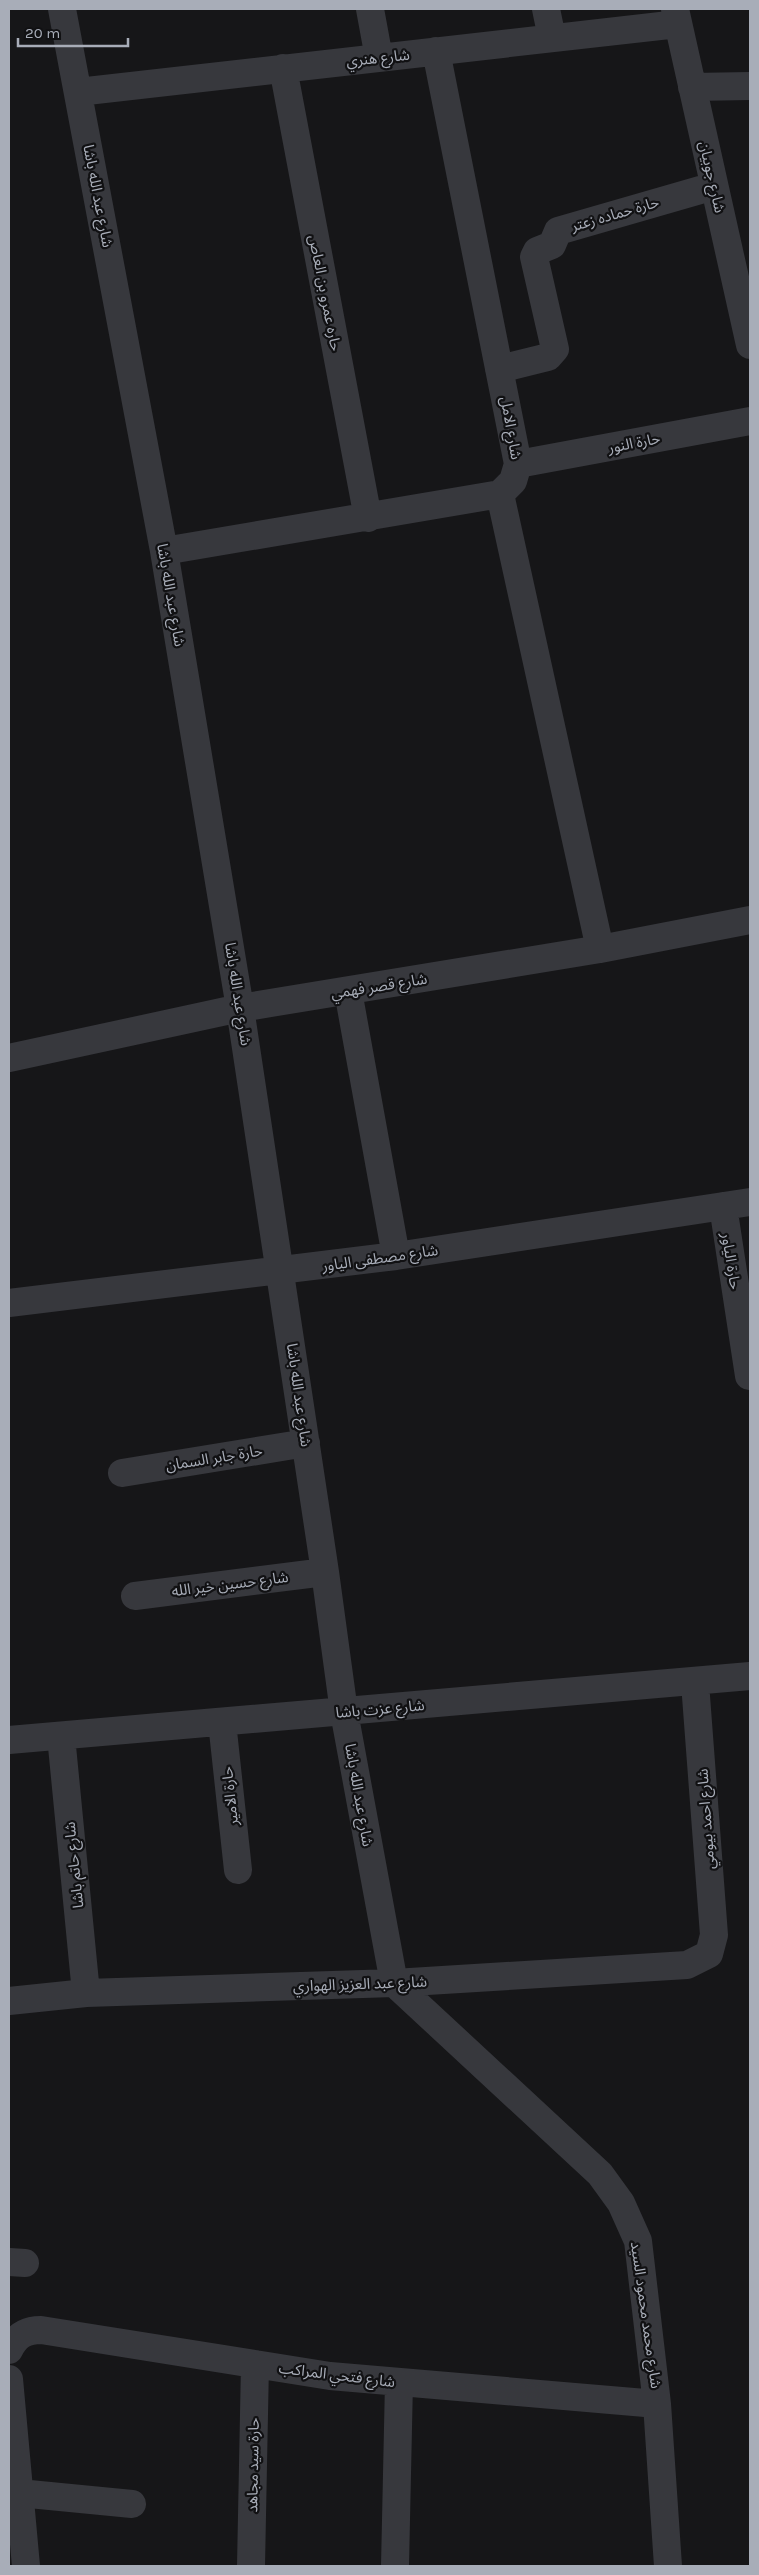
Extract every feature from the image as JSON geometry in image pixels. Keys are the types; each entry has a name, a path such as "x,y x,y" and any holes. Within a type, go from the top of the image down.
{"street":[{"name":"شارع عبد الله باشا","path":"62,9 164,551 240,1008 281,1272 344,1712 394,1983"},
{"path":"370,9 379,58"},
{"path":"546,9 552,38"},
{"name":"شارع هنري","path":"78,92 552,38 676,16"},
{"name":"شارع جوبيان","path":"676,16 750,345"},
{"name":"شارع الامل","path":"436,51 518,464 513,481 500,494"},
{"name":"حاره عمرو بن العاص","path":"283,68 368,518"},
{"path":"692,87 750,86"},
{"name":"حارة حماده زعتر","path":"500,369 548,356 555,349 534,257 537,251 552,245 558,231 714,186"},
{"name":"حارة النور","path":"518,464 750,420"},
{"path":"164,551 368,518 500,494 600,949"},
{"name":"شارع قصر فهمي","path":"9,1058 240,1008 600,949 750,920"},
{"path":"348,991 396,1256"},
{"name":"شارع مصطفى الياور","path":"9,1303 281,1272 750,1202"},
{"name":"حارة الياور","path":"723,1206 749,1376"},
{"name":"حارة جابر السمان","path":"122,1473 306,1443"},
{"name":"شارع حسين خير الله","path":"135,1596 325,1572"},
{"name":"شارع عزت باشا","path":"9,1740 695,1683 750,1676"},
{"name":"شارع احمد بيومي","path":"695,1683 714,1924 709,1954"},
{"name":"حارة الامير","path":"222,1722 238,1870"},
{"name":"شارع حاتم باشا","path":"61,1736 86,1994"},
{"name":"شارع عبد العزيز الهواري","path":"9,2001 86,1994 394,1983 687,1965 709,1954"},
{"name":"شارع محمد محمود السيد","path":"394,1983 600,2174 621,2204 638,2241 657,2404 668,2566"},
{"name":"شارع فتحي المراكب","path":"15,2342 30,2330 41,2330 330,2376 657,2404"},
{"name":"حارة سيد مجاهد","path":"250,2566 255,2364"},
{"path":"9,2379 12,2444 26,2566"},
{"path":"395,2566 399,2382"},
{"path":"19,2493 132,2504"}]}
